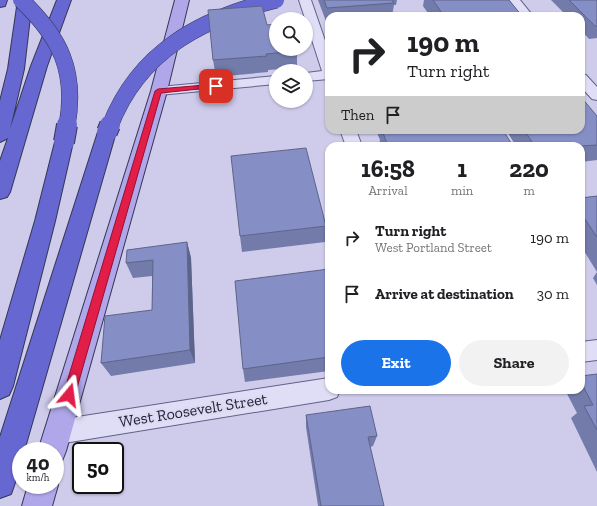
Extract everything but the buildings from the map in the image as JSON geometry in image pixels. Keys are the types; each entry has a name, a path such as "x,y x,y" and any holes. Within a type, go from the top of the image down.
{"highway":[{"path":"0,386 45,221 68,126 70,100 68,71 63,54 49,28 21,0"},
{"path":"0,136 16,69 25,0"},
{"path":"0,192 39,66 64,0"},
{"path":"0,483 107,132 121,100 134,80 152,60 178,40 204,24 250,6 276,0"}],"main road":[{"path":"55,441 158,91 182,0"},
{"path":"37,506 40,494"}],"street":[{"path":"305,0 325,60"},
{"path":"514,0 524,12"},
{"path":"313,76 325,75"},
{"path":"158,91 269,81"},
{"path":"585,82 597,96"},
{"path":"585,352 597,350"},
{"name":"West Roosevelt Street","path":"55,441 325,389"}],"route":[{"path":"69,395 158,91 216,86"}]}
